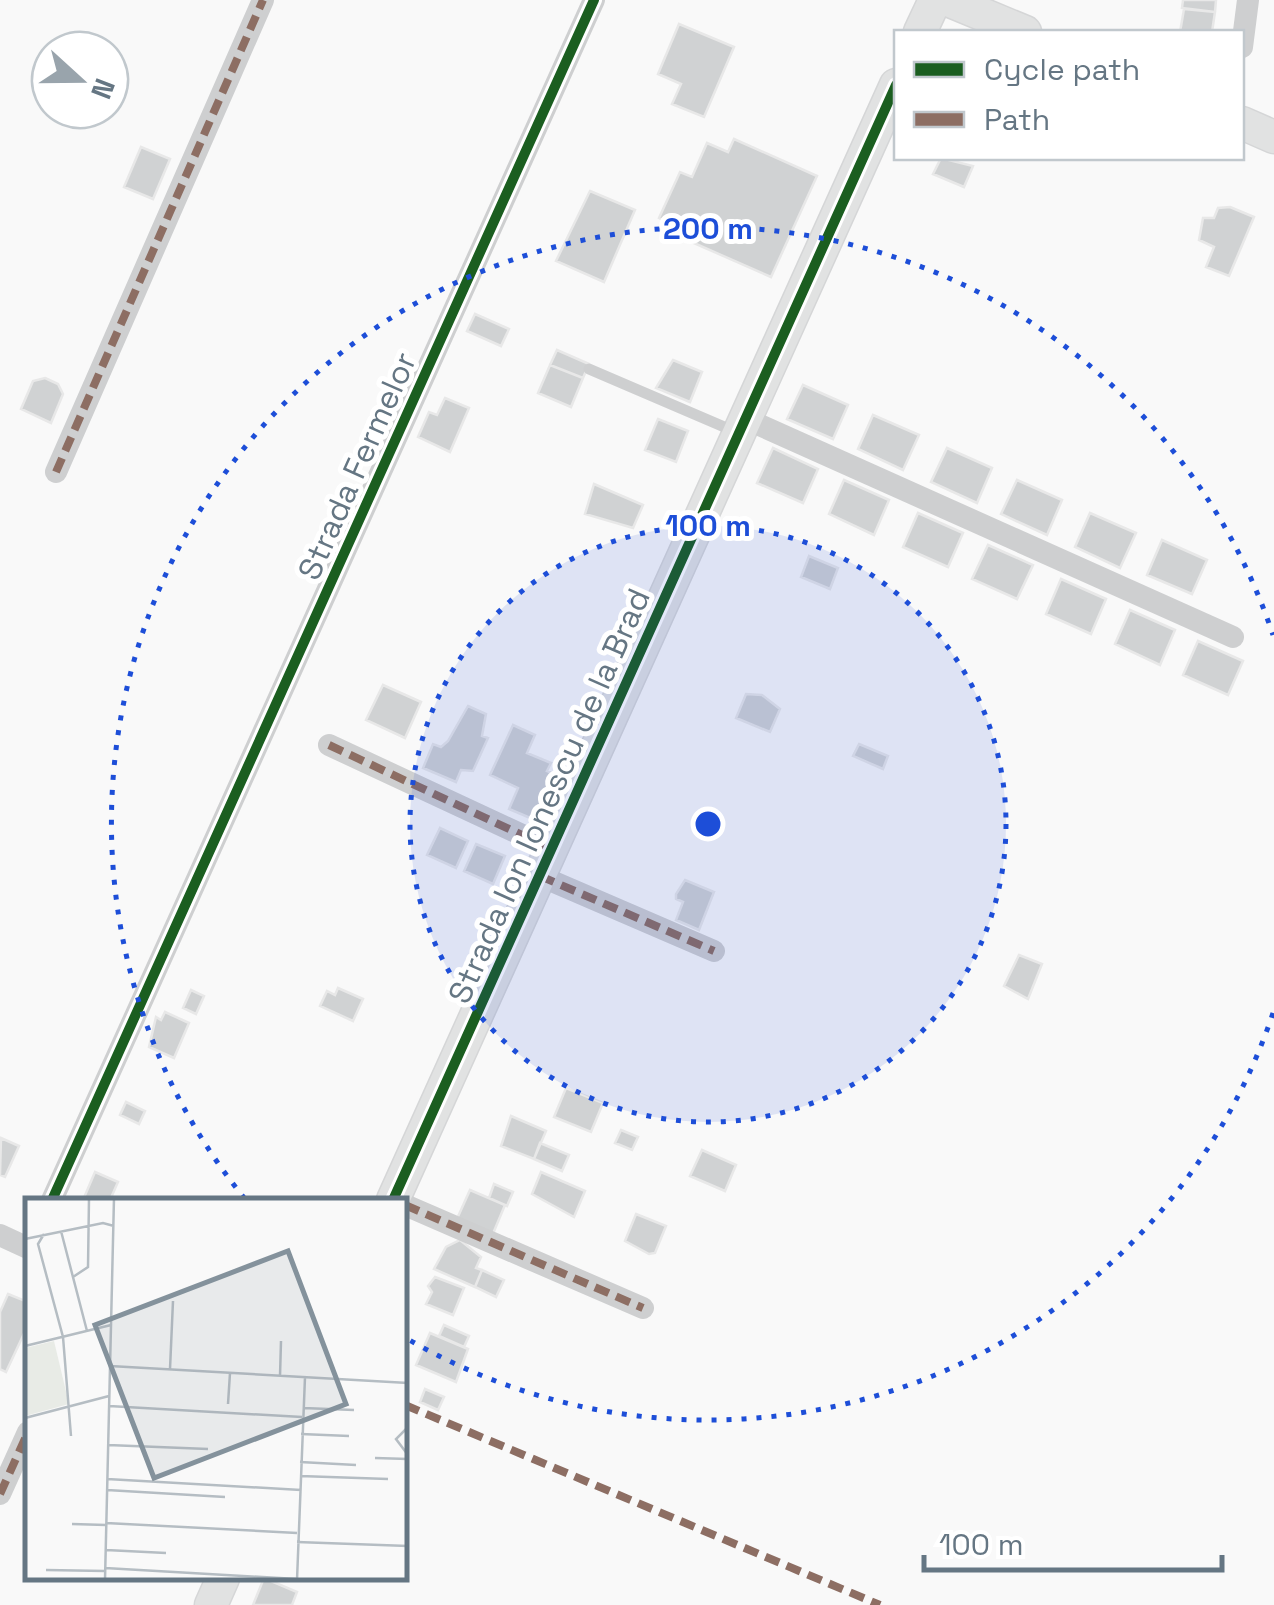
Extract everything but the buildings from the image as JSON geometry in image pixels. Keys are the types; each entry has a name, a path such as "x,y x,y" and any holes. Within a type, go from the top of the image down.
{"street":[{"path":"56,472 263,0"},
{"name":"Strada Fermelor","path":"53,1198 167,953 594,0"},
{"path":"921,30 934,0"},
{"path":"948,0 1020,30"},
{"path":"1244,31 1248,0"},
{"name":"Strada Ion Ionescu de la Brad","path":"395,1198 894,89"},
{"path":"1244,124 1274,137"},
{"path":"743,427 1234,637"},
{"path":"329,745 714,950"},
{"path":"408,1205 642,1308"},
{"path":"0,1235 25,1247"},
{"path":"0,1494 25,1439"},
{"path":"211,1605 223,1580"}],"lane":[{"path":"589,369 743,427"}],"marked path":[{"path":"56,472 263,0"},
{"path":"329,745 552,849"},
{"path":"540,876 714,951"},
{"path":"408,1206 643,1308"},
{"path":"408,1406 880,1605"},
{"path":"0,1494 25,1439"}],"cycle path":[{"path":"53,1198 594,0"},
{"path":"394,1198 894,89"}]}
